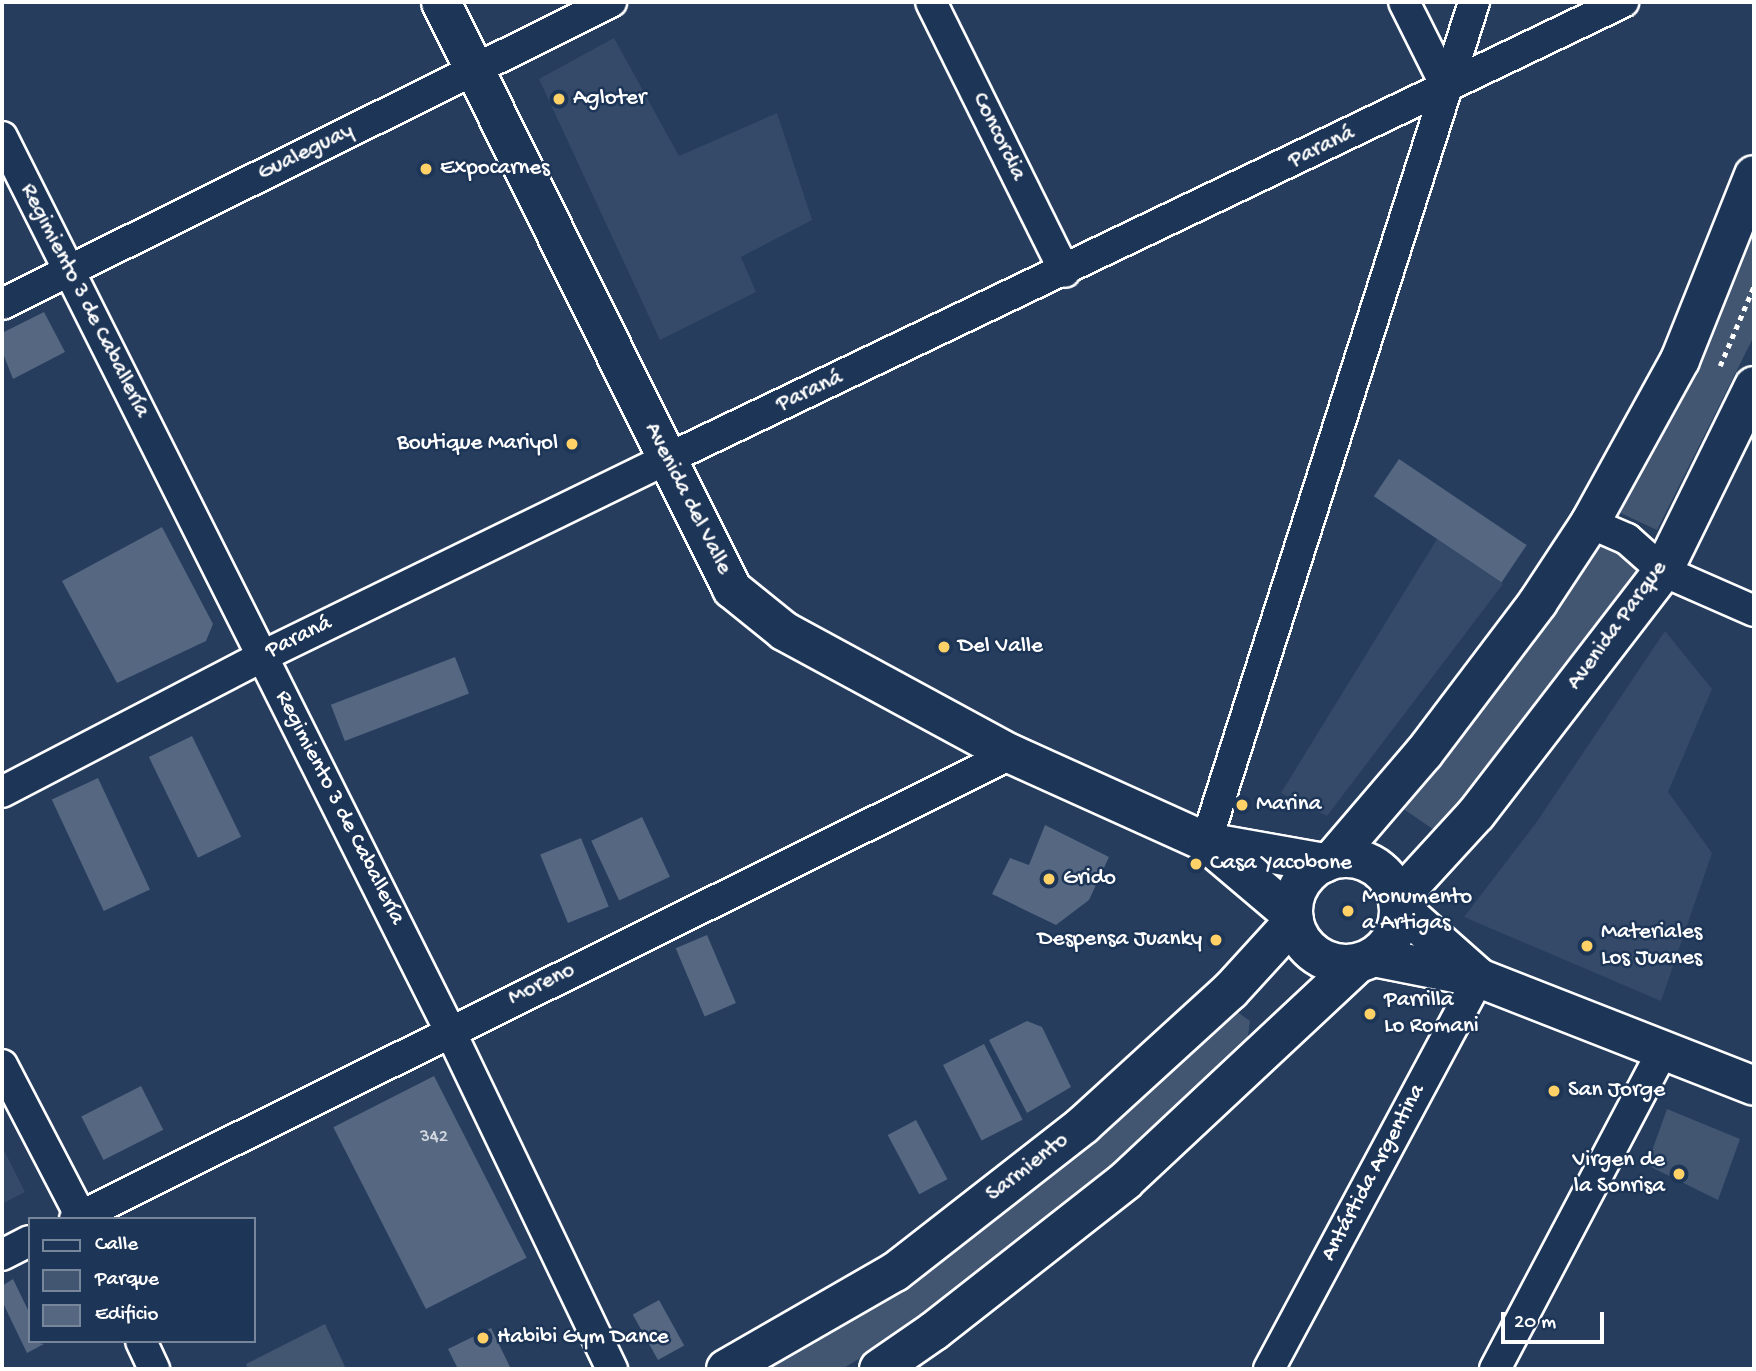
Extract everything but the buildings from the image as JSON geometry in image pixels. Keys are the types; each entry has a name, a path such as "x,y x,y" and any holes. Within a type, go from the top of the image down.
{"main road":[{"name":"Avenida del Valle","path":"441,2 732,589 783,631 1011,754 1206,842"},
{"path":"1293,918 1303,880 1329,861 1424,753 1538,602 1590,523 1680,360 1754,176"},
{"name":"Avenida Parque","path":"1398,903 1476,814 1663,570 1754,386"},
{"path":"1206,842 1329,861 1349,858 1380,871 1398,903 1479,978"},
{"path":"1206,842 1293,918 1307,948 1322,959 1366,960 1479,978 1664,1048 1754,1086"},
{"path":"879,1369 934,1331 1125,1181 1395,932 1398,903"},
{"name":"Sarmiento","path":"726,1369 895,1272 1083,1125 1230,991 1293,918"}],"street":[{"name":"Gualeguay","path":"2,304 611,2"},
{"name":"Concordia","path":"931,2 1065,272"},
{"path":"1404,2 1447,88"},
{"path":"1206,842 1474,2"},
{"name":"Paraná","path":"2,792 263,656 667,459 1065,272 1623,2"},
{"name":"Regimiento 3 de Caballería","path":"2,137 450,1031 612,1369"},
{"path":"1590,523 1627,539 1663,570 1754,611"},
{"name":"Moreno","path":"81,1217 1011,754"},
{"name":"Antártida Argentina","path":"1269,1369 1479,978"},
{"path":"1495,1369 1664,1048"},
{"path":"2,1065 78,1217"},
{"path":"2,1255 28,1242"},
{"path":"142,1343 154,1369"}],"shaded area":[{"path":"614,38 679,156 777,113 812,220 741,257 756,292 660,340 539,79"},
{"path":"1437,539 1503,584 1327,816 1281,793"},
{"path":"1665,631 1712,689 1668,792 1712,853 1661,1001 1464,917 1536,823"},
{"path":"2,1146 25,1192 2,1204"}],"green space":[{"path":"1754,234 1754,336 1657,530 1614,510 1700,353"},
{"path":"1594,540 1643,563 1440,834 1402,808"},
{"path":"1233,1009 1250,1021 1247,1043 1113,1170 926,1319 842,1369 765,1369 905,1286"},
{"path":"1667,1109 1740,1139 1718,1200 1647,1165"},
{"path":"325,1324 346,1369 248,1369 246,1364"}],"place":[{"name":"Agloter","path":"559,99"},
{"name":"Expocarnes","path":"426,169"},
{"name":"Boutique Mariyol","path":"572,444"},
{"name":"Del Valle","path":"944,647"},
{"name":"Marina","path":"1242,805"},
{"name":"Casa Yacobone","path":"1196,864"},
{"name":"Grido","path":"1049,879"},
{"name":"Monumento a Artigas","path":"1348,911"},
{"name":"Despensa Juanky","path":"1216,940"},
{"name":"Materiales Los Juanes","path":"1587,946"},
{"name":"Parrilla Lo Romani","path":"1370,1014"},
{"name":"San Jorge","path":"1554,1091"},
{"name":"Virgen de la Sonrisa","path":"1679,1174"},
{"name":"Habibi Gym Dance","path":"483,1338"}]}
